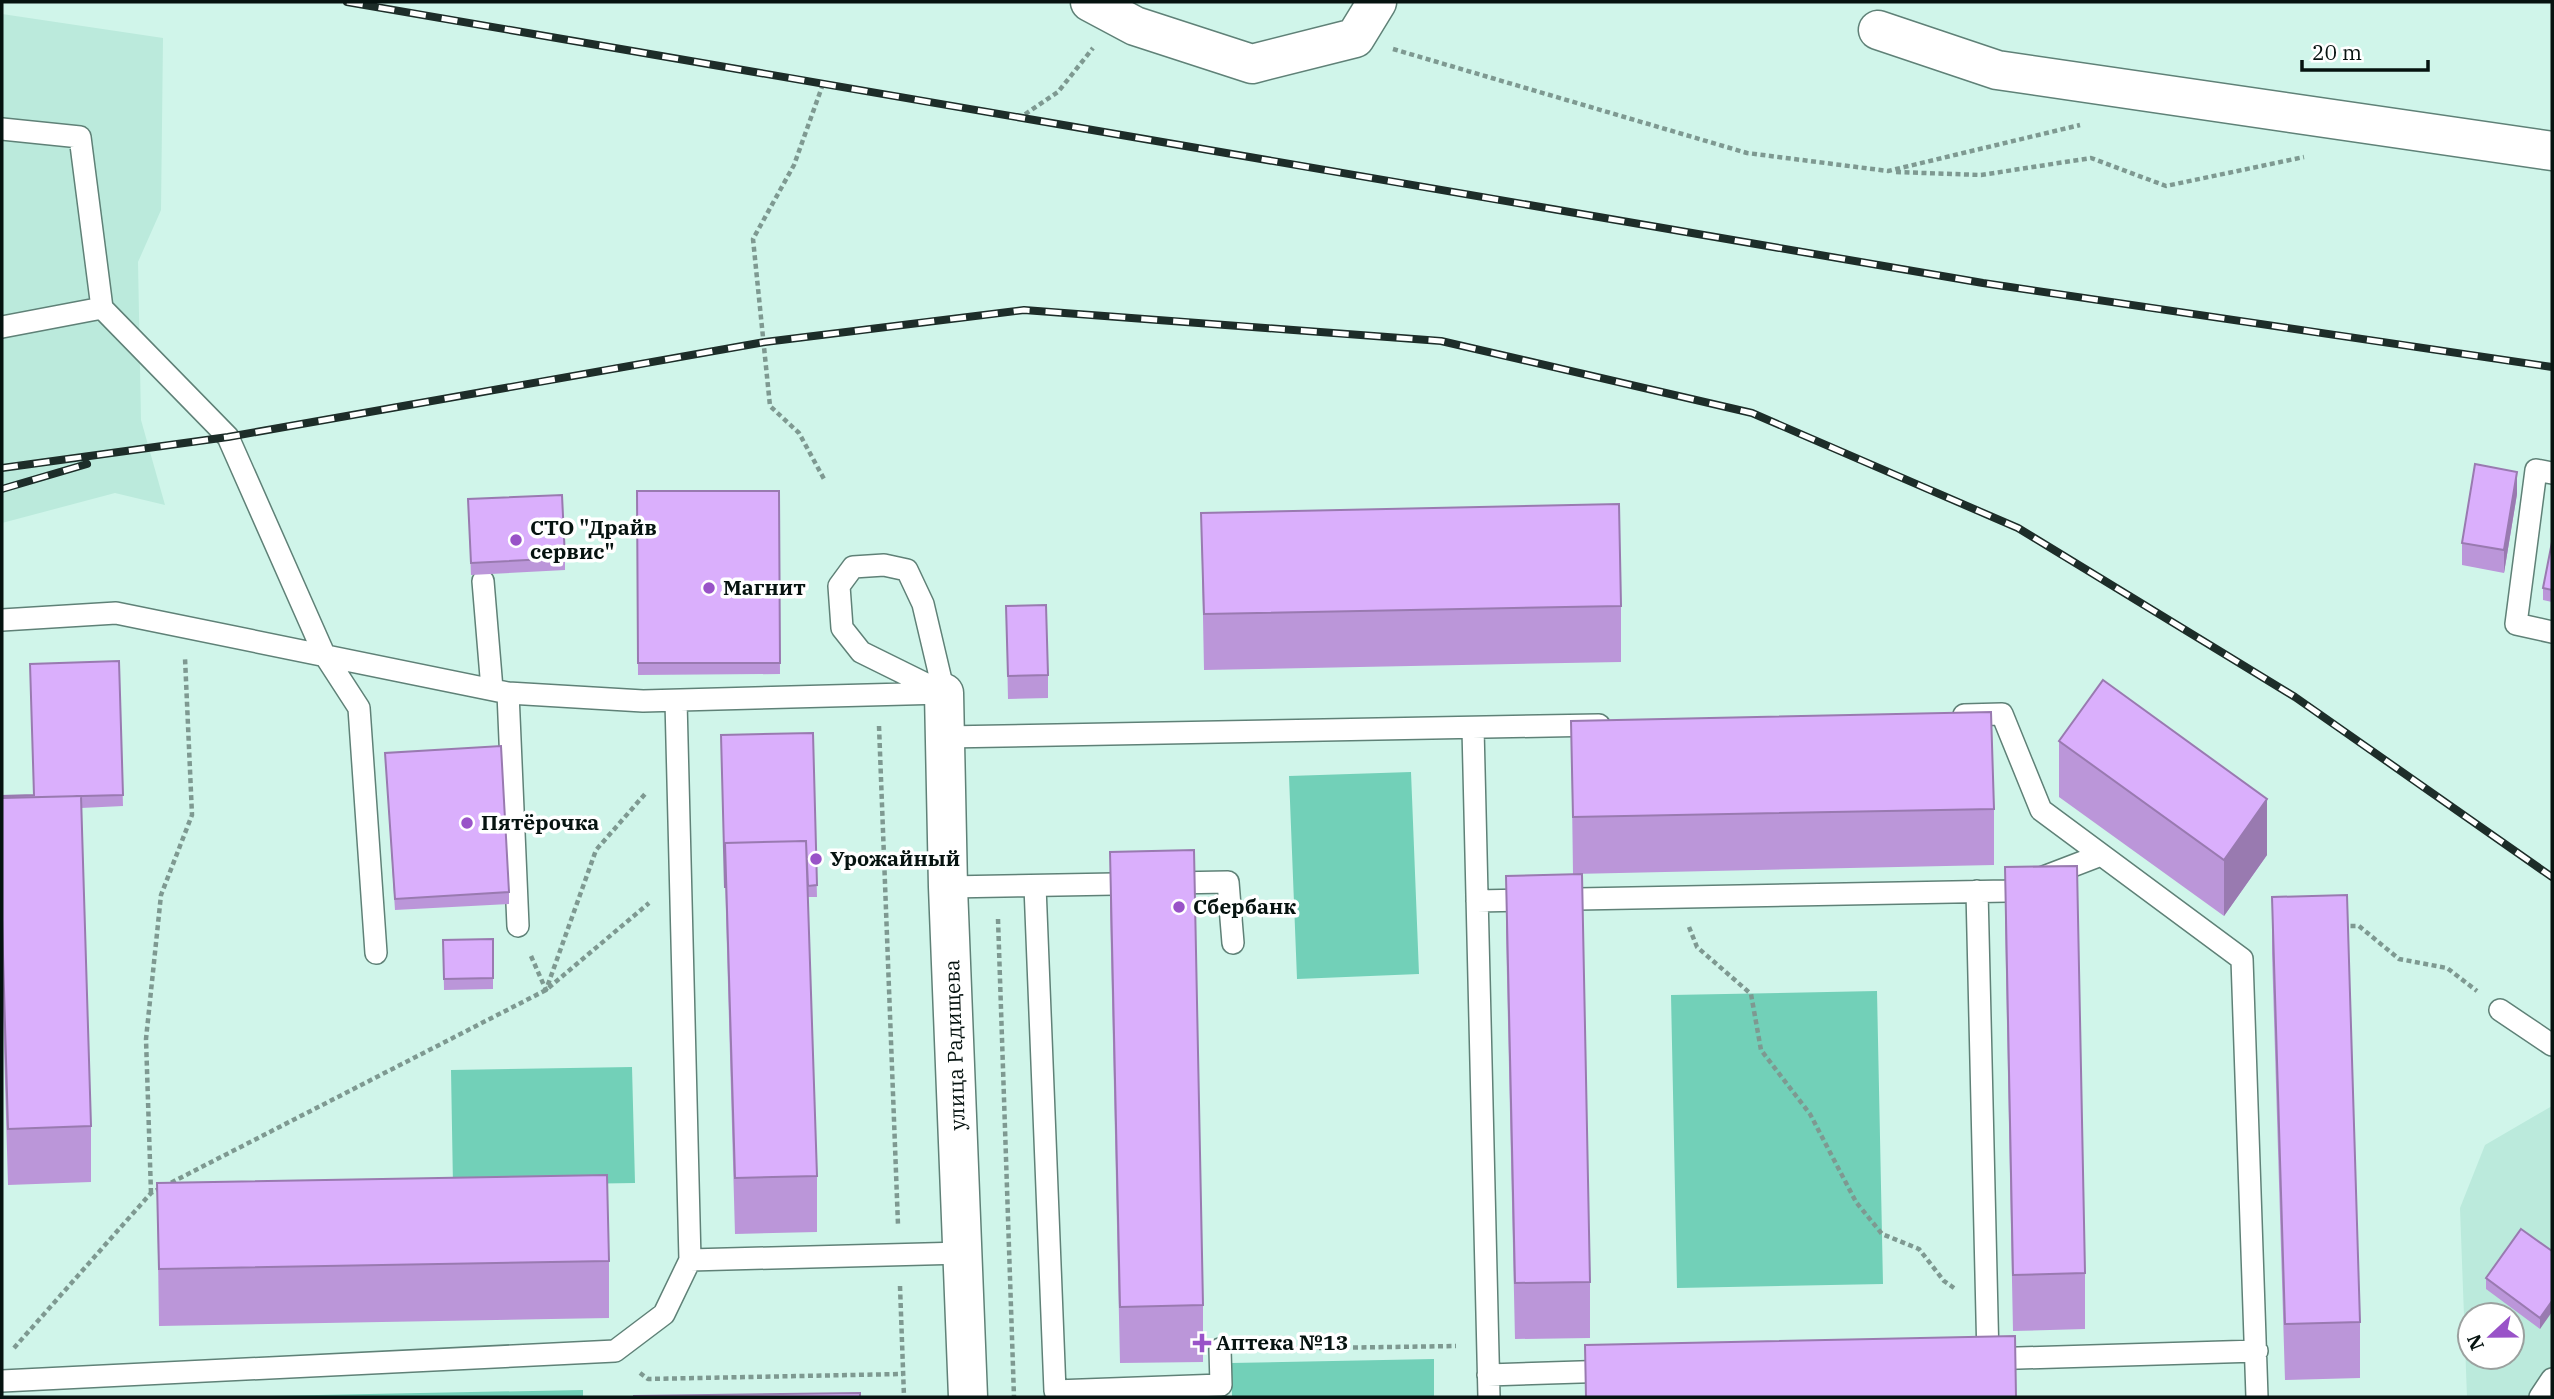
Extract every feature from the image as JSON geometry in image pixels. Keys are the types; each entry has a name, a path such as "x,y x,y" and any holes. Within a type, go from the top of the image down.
{"street":[{"path":"1090,2 1135,26 1252,64 1355,38 1377,2"},
{"path":"1878,30 1997,70 2552,150"},
{"name":"улица Радищева","path":"944,693 948,887 968,1397"}],"lane":[{"path":"2,129 80,137 102,308 228,437 324,654 359,708 376,953"},
{"path":"2,327 102,308"},
{"path":"2552,473 2536,470 2516,624 2552,632"},
{"path":"884,565 907,570 923,604 944,693 861,652 842,628 839,586 853,567 884,565"},
{"path":"483,581 500,691 518,926"},
{"path":"2,620 116,613 500,691 676,701 944,693"},
{"path":"2,1381 615,1351 664,1314 690,1261 676,701"},
{"path":"1946,716 2002,714 2041,810 2242,959 2257,1397"},
{"path":"945,737 1626,724"},
{"path":"1473,728 1489,1397"},
{"path":"1477,901 2007,891 2101,855"},
{"path":"948,887 1228,882 1233,943"},
{"path":"1035,886 1055,1391 1221,1385 1220,1349"},
{"path":"1977,891 1988,1359"},
{"path":"2500,1010 2552,1045"},
{"path":"690,1261 963,1253"},
{"path":"1960,1360 2257,1351"},
{"path":"1489,1375 1627,1371"},
{"path":"2540,1397 2552,1379"}],"path":[{"path":"1018,119 1058,92 1094,46 1135,26"},
{"path":"1355,38 1746,153 1888,171 1981,175 2091,158 2166,187 2301,159 2351,121"},
{"path":"823,84 794,165 753,239 770,407 799,433 824,479"},
{"path":"1888,171 2104,120 2117,87"},
{"path":"151,1193 146,1039 161,895 192,815 183,626"},
{"path":"878,694 904,1397"},
{"path":"546,990 596,849 678,758"},
{"path":"10,1352 151,1193 546,990 680,876"},
{"path":"997,886 1014,1397"},
{"path":"1676,897 1697,947 1751,994 1761,1050 1810,1114 1856,1202 1882,1234 1919,1249 1944,1282 1987,1309"},
{"path":"518,926 546,990"},
{"path":"2332,926 2359,926 2399,959 2447,968 2500,1010"},
{"path":"1220,1349 1488,1346"},
{"path":"615,1351 648,1379 903,1374"}],"shaded area":[{"path":"2,14 163,38 161,210 138,262 141,420 165,505 115,493 2,523"},
{"path":"2552,1106 2552,1397 2467,1397 2466,1371 2526,1371 2526,1301 2463,1301 2460,1208 2485,1145"}],"green space":[{"path":"1411,772 1419,974 1297,979 1289,776"},
{"path":"1877,991 1883,1284 1677,1288 1671,995"},
{"path":"632,1067 635,1183 453,1186 451,1070"},
{"path":"1434,1359 1434,1397 1232,1397 1231,1363"},
{"path":"583,1390 583,1397 207,1397"}],"building":[{"path":"2475,464 2517,472 2504,550 2462,543"},
{"name":"Магнит","path":"637,491 779,491 780,663 638,663"},
{"name":"СТО \"Драйв сервис\"","path":"562,495 565,558 471,563 468,499"},
{"path":"1619,504 1621,606 1204,614 1201,513"},
{"path":"2552,542 2552,590 2543,588"},
{"path":"1046,605 1048,675 1008,676 1006,606"},
{"path":"119,661 123,795 2,798 34,795 30,664"},
{"path":"2103,680 2267,799 2224,860 2059,741"},
{"path":"1991,712 1994,809 1573,817 1571,721"},
{"path":"813,733 817,885 808,886 806,841 725,843 725,888 721,735"},
{"path":"501,746 509,892 395,899 385,753"},
{"path":"81,796 91,1126 8,1129 2,920 2,798"},
{"path":"806,841 817,1176 735,1178 725,843"},
{"path":"1194,850 1203,1305 1120,1307 1110,852"},
{"path":"2077,866 2085,1273 2013,1275 2005,867"},
{"path":"1582,874 1590,1282 1515,1283 1506,876"},
{"path":"2347,895 2360,1322 2285,1324 2272,897"},
{"path":"493,939 493,978 444,979 443,940"},
{"path":"607,1175 609,1261 159,1269 157,1183"},
{"path":"2521,1229 2552,1251 2552,1301 2540,1318 2526,1308 2526,1301 2517,1301 2486,1278"},
{"path":"2015,1336 2016,1397 1586,1397 1585,1345"},
{"path":"860,1393 860,1397 634,1397 634,1396"}],"railway":[{"path":"347,2 1983,283 2552,367"},
{"path":"2,468 228,437 765,342 1024,310 1441,341 1752,413 2018,528 2295,697 2552,877"},
{"path":"2,489 87,464"}],"place":[{"name":"СТО \"Драйв сервис\"","path":"516,540"},
{"name":"Магнит","path":"709,588"},
{"name":"Пятёрочка","path":"467,823"},
{"name":"Урожайный","path":"816,859"},
{"name":"Сбербанк","path":"1179,907"},
{"name":"Аптека №13","path":"1202,1343"}]}
